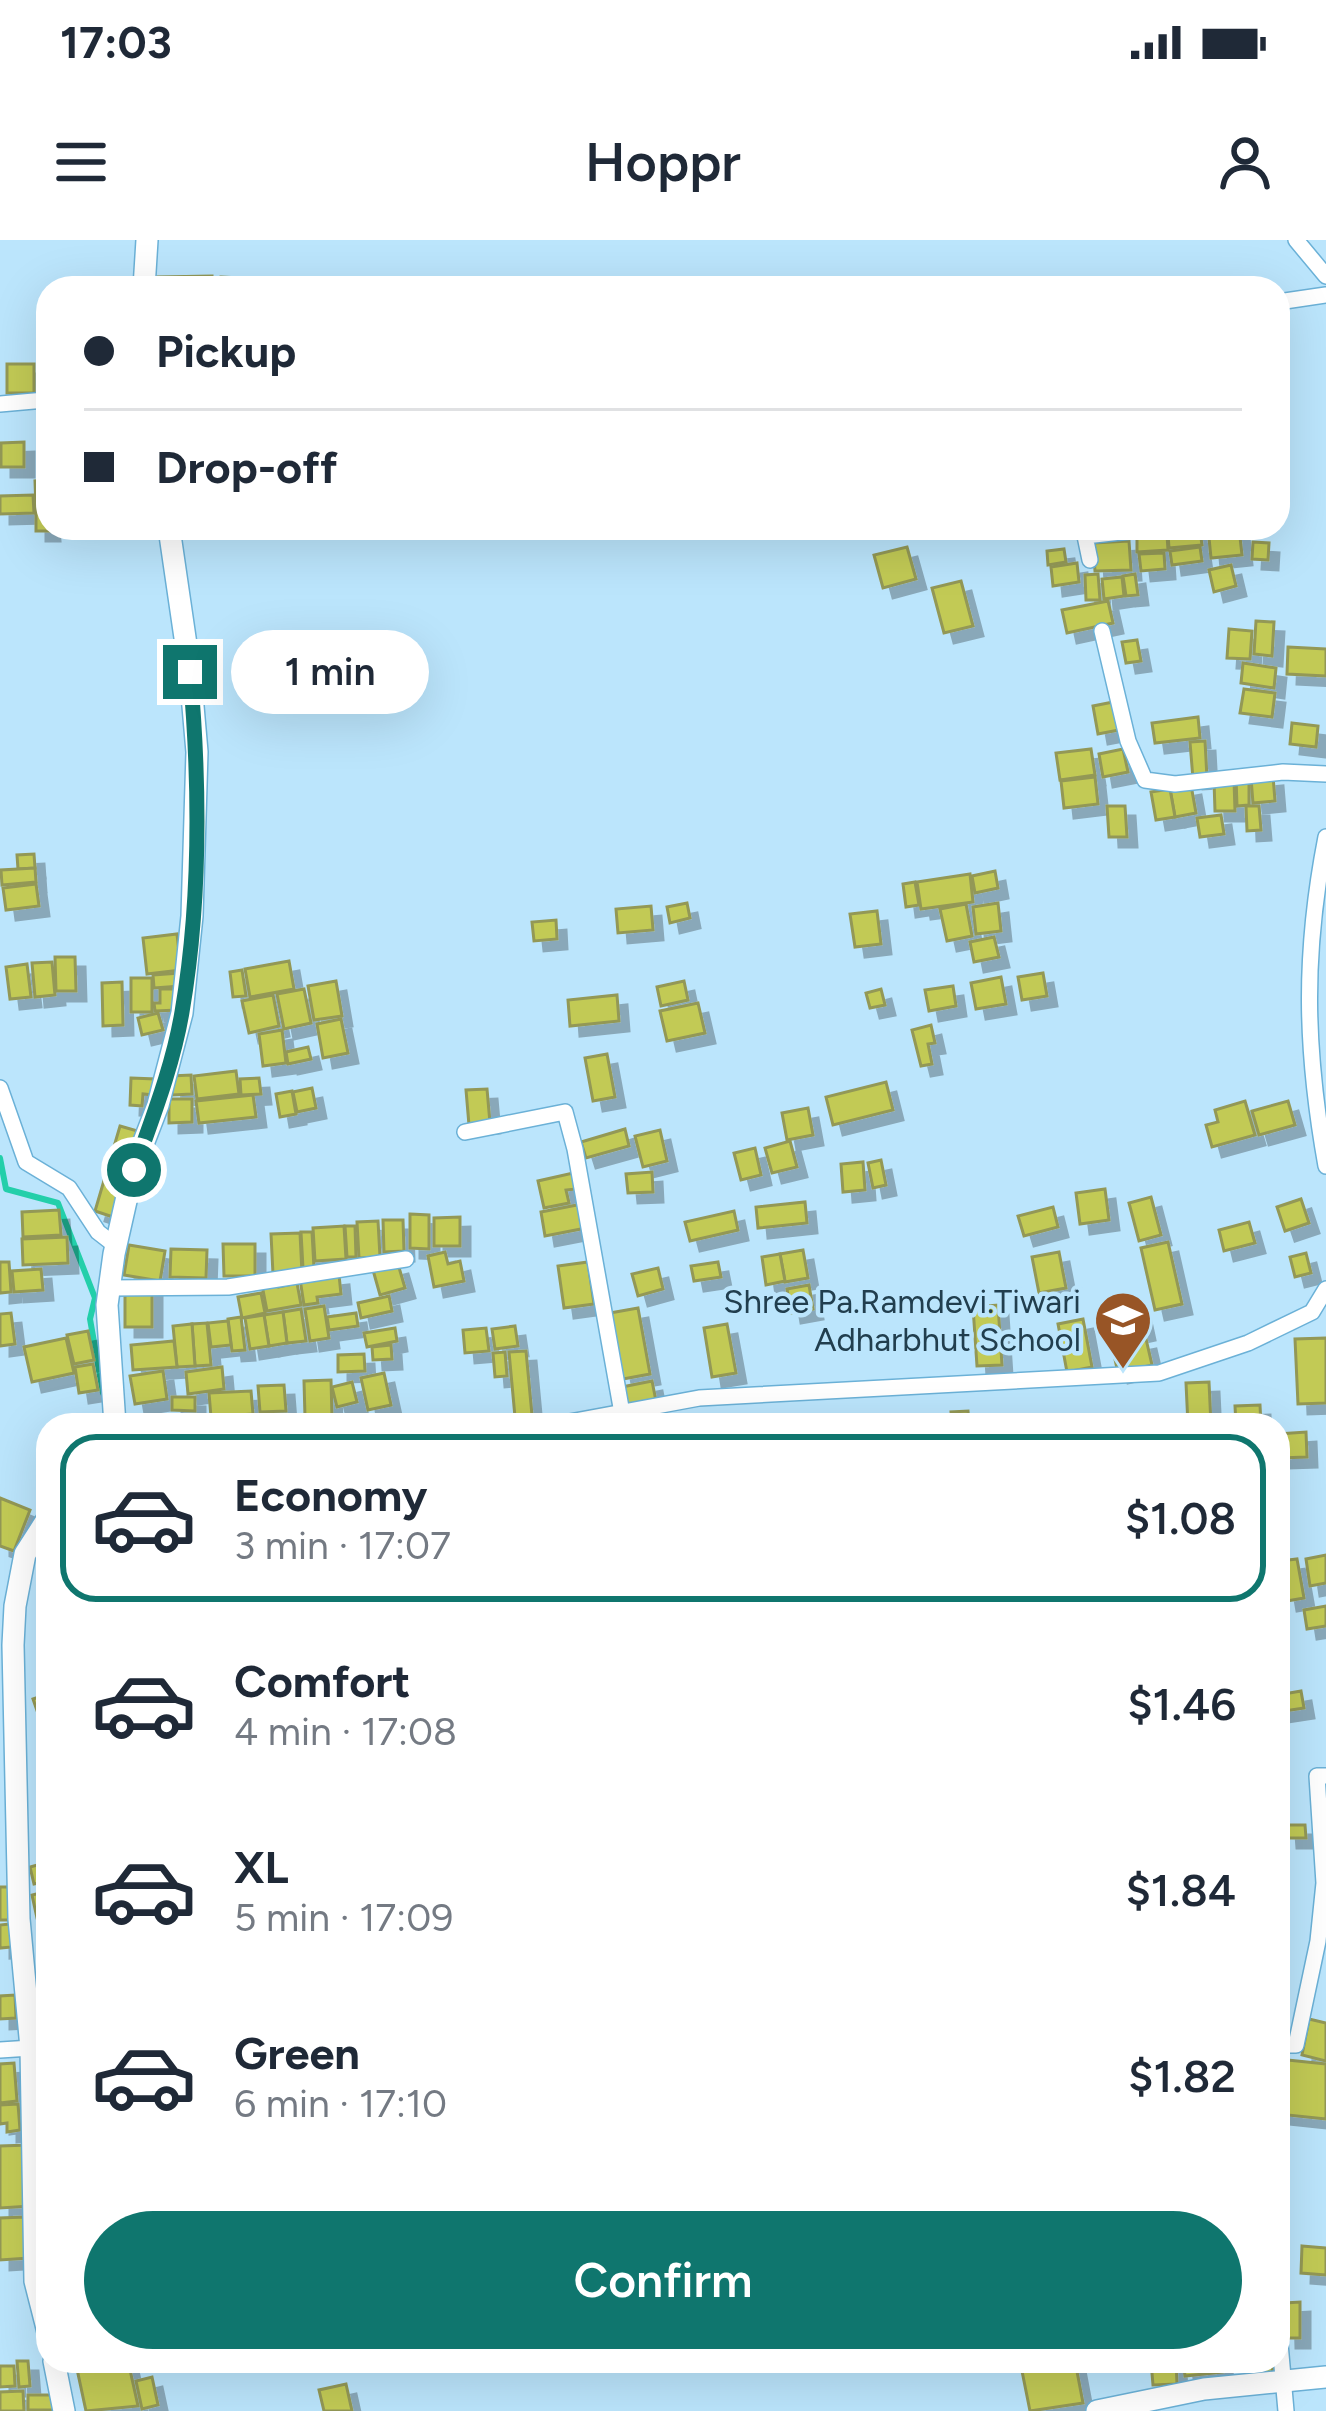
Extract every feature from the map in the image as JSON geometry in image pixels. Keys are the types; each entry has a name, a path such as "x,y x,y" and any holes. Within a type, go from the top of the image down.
{"street":[{"path":"145,276 147,240"},
{"path":"1296,240 1326,276"},
{"path":"1290,300 1326,295"},
{"path":"0,404 36,401"},
{"path":"114,1413 107,1305 116,1246 182,1013 192,916 197,752 172,540"},
{"path":"1086,540 1090,560"},
{"path":"1102,631 1128,741 1145,780 1175,784 1282,772 1326,774"},
{"path":"1326,837 1308,954 1307,1010 1326,1166"},
{"path":"0,1088 26,1162 69,1188 98,1232 116,1246"},
{"path":"465,1132 565,1112 622,1413 699,1398 798,1390 1159,1373 1248,1343 1312,1312 1324,1300"},
{"path":"110,1288 228,1287 406,1259"},
{"path":"36,1537 25,1554 7,1646 9,1863 20,1918 32,2048 36,2285"},
{"path":"1290,2045 1296,2045 1318,1941 1324,1883 1316,1776 1326,1776"},
{"path":"0,2050 32,2048"},
{"path":"56,2373 64,2411"},
{"path":"1280,2373 1286,2411"},
{"path":"1097,2411 1204,2389 1326,2377"}],"building":[{"path":"7,364 34,364 34,393 7,393"},
{"path":"24,442 24,467 1,467 1,443"},
{"path":"33,495 34,513 0,514 0,496"},
{"path":"1137,540 1167,540 1168,550 1137,552"},
{"path":"1168,540 1201,540 1202,545 1169,548"},
{"path":"1209,540 1240,540 1242,555 1211,558"},
{"path":"1129,541 1131,570 1095,571 1093,543"},
{"path":"1253,542 1269,543 1268,560 1252,559"},
{"path":"907,547 916,579 883,588 874,555"},
{"path":"1200,547 1202,561 1172,565 1170,551"},
{"path":"1064,549 1066,562 1048,565 1047,551"},
{"path":"1164,553 1165,569 1141,571 1139,554"},
{"path":"1077,563 1079,582 1053,586 1051,567"},
{"path":"1231,565 1236,586 1214,592 1209,570"},
{"path":"1098,574 1100,600 1086,600 1085,575"},
{"path":"1135,574 1138,595 1126,596 1123,576"},
{"path":"1122,577 1124,596 1104,599 1102,579"},
{"path":"961,581 973,626 944,633 932,588"},
{"path":"1108,601 1113,623 1067,633 1062,610"},
{"path":"1256,621 1274,622 1272,656 1254,654"},
{"path":"1229,629 1252,631 1250,659 1227,658"},
{"path":"1137,640 1141,661 1126,663 1122,642"},
{"path":"1288,647 1326,649 1326,676 1287,674"},
{"path":"1243,663 1276,668 1274,688 1241,683"},
{"path":"1244,689 1275,693 1272,717 1240,713"},
{"path":"1118,701 1124,729 1098,734 1093,706"},
{"path":"1198,717 1200,738 1155,743 1152,723"},
{"path":"1292,723 1318,726 1316,747 1290,744"},
{"path":"1205,741 1207,778 1193,779 1190,742"},
{"path":"1091,749 1095,775 1060,780 1056,753"},
{"path":"1123,749 1128,772 1103,777 1099,754"},
{"path":"1273,776 1275,801 1253,803 1251,778"},
{"path":"1095,777 1098,804 1064,808 1061,781"},
{"path":"1236,778 1249,778 1249,805 1237,806"},
{"path":"1234,780 1235,811 1215,811 1214,781"},
{"path":"1191,785 1196,813 1175,817 1170,789"},
{"path":"1170,789 1175,817 1156,820 1151,792"},
{"path":"1107,806 1125,806 1127,837 1109,837"},
{"path":"1246,806 1259,806 1261,830 1247,831"},
{"path":"1221,815 1224,834 1200,837 1197,818"},
{"path":"34,854 35,868 18,869 17,855"},
{"path":"35,868 36,882 2,885 1,870"},
{"path":"995,871 998,888 975,893 972,876"},
{"path":"970,874 973,902 921,909 917,882"},
{"path":"915,882 919,905 906,907 903,884"},
{"path":"36,884 39,906 6,910 3,888"},
{"path":"687,903 690,918 670,923 667,907"},
{"path":"998,903 1001,931 976,934 973,907"},
{"path":"966,904 972,936 947,941 940,909"},
{"path":"651,906 653,930 618,933 616,909"},
{"path":"877,911 881,944 855,947 850,914"},
{"path":"556,920 557,939 534,941 532,922"},
{"path":"177,934 181,970 147,974 143,938"},
{"path":"994,937 999,957 974,962 970,942"},
{"path":"55,957 75,957 76,991 56,991"},
{"path":"289,961 294,989 250,997 245,969"},
{"path":"52,962 55,995 35,997 32,963"},
{"path":"27,964 31,997 10,999 6,967"},
{"path":"242,970 246,996 233,997 230,972"},
{"path":"180,973 181,986 154,988 153,975"},
{"path":"1043,973 1047,996 1022,1000 1018,977"},
{"path":"1001,977 1006,1004 976,1009 971,983"},
{"path":"131,978 152,978 152,1012 131,1012"},
{"path":"336,981 342,1016 314,1020 308,986"},
{"path":"684,981 688,1000 661,1006 657,987"},
{"path":"122,982 123,1025 103,1026 102,983"},
{"path":"953,986 956,1006 929,1011 925,990"},
{"path":"160,989 178,989 178,1010 155,1011"},
{"path":"304,989 311,1023 284,1029 277,994"},
{"path":"881,989 885,1005 870,1008 866,993"},
{"path":"273,995 279,1026 249,1033 242,1001"},
{"path":"617,995 619,1021 570,1026 568,1000"},
{"path":"698,1003 705,1033 667,1041 660,1011"},
{"path":"158,1013 163,1030 142,1035 138,1018"},
{"path":"341,1019 348,1053 323,1058 317,1024"},
{"path":"931,1025 932,1064 921,1066 912,1030"},
{"path":"282,1030 286,1063 263,1066 259,1034"},
{"path":"308,1047 311,1059 288,1064 286,1052"},
{"path":"607,1054 615,1097 593,1101 585,1058"},
{"path":"236,1071 239,1094 197,1099 194,1076"},
{"path":"191,1075 192,1094 172,1095 171,1076"},
{"path":"131,1078 155,1079 154,1095 143,1094 142,1106 130,1105"},
{"path":"259,1078 261,1094 241,1095 240,1079"},
{"path":"886,1082 893,1110 833,1125 826,1097"},
{"path":"312,1088 316,1108 297,1112 293,1092"},
{"path":"487,1089 490,1123 469,1125 466,1090"},
{"path":"292,1091 296,1114 280,1117 276,1094"},
{"path":"253,1095 256,1117 199,1123 196,1101"},
{"path":"169,1099 192,1099 192,1122 169,1123"},
{"path":"1245,1101 1255,1135 1212,1147 1206,1125 1218,1122 1215,1110"},
{"path":"1288,1101 1295,1125 1259,1135 1252,1111"},
{"path":"808,1108 813,1135 787,1140 782,1113"},
{"path":"120,1126 141,1132 116,1218 95,1211"},
{"path":"625,1129 629,1146 586,1158 581,1142"},
{"path":"660,1130 667,1161 643,1167 635,1136"},
{"path":"790,1141 797,1167 772,1173 765,1148"},
{"path":"755,1148 761,1175 741,1180 734,1153"},
{"path":"881,1160 886,1185 873,1188 868,1163"},
{"path":"863,1162 865,1190 843,1192 841,1164"},
{"path":"652,1172 653,1192 628,1193 626,1174"},
{"path":"573,1173 576,1189 566,1190 569,1203 544,1208 538,1181"},
{"path":"1105,1189 1109,1220 1080,1224 1076,1193"},
{"path":"1151,1197 1161,1235 1139,1241 1129,1203"},
{"path":"1301,1199 1309,1223 1285,1231 1277,1207"},
{"path":"805,1202 807,1223 758,1228 756,1207"},
{"path":"582,1204 586,1228 545,1236 541,1212"},
{"path":"1053,1207 1058,1227 1024,1236 1018,1216"},
{"path":"59,1210 61,1235 23,1237 22,1212"},
{"path":"734,1211 738,1230 690,1241 685,1222"},
{"path":"410,1214 429,1215 429,1249 410,1248"},
{"path":"460,1217 460,1246 434,1246 434,1218"},
{"path":"383,1220 403,1220 404,1251 384,1252"},
{"path":"378,1221 380,1257 359,1258 357,1222"},
{"path":"1249,1222 1255,1243 1224,1251 1219,1230"},
{"path":"344,1226 346,1259 315,1261 313,1228"},
{"path":"345,1226 355,1226 356,1257 347,1257"},
{"path":"301,1232 312,1232 314,1268 303,1268"},
{"path":"300,1233 302,1273 273,1274 271,1234"},
{"path":"67,1237 68,1263 23,1265 22,1239"},
{"path":"1168,1242 1182,1304 1155,1310 1141,1248"},
{"path":"223,1244 255,1244 255,1276 224,1276"},
{"path":"129,1245 165,1251 160,1281 124,1275"},
{"path":"171,1249 207,1250 206,1278 170,1277"},
{"path":"803,1250 808,1278 785,1282 780,1254"},
{"path":"445,1252 448,1264 460,1261 464,1281 434,1287 428,1256"},
{"path":"1059,1252 1066,1288 1039,1293 1032,1257"},
{"path":"1306,1253 1311,1273 1295,1277 1290,1257"},
{"path":"780,1254 785,1281 766,1285 762,1257"},
{"path":"0,1262 9,1262 11,1292 0,1293"},
{"path":"588,1262 594,1304 564,1308 558,1266"},
{"path":"718,1262 721,1277 694,1281 691,1266"},
{"path":"398,1264 405,1288 380,1295 373,1270"},
{"path":"658,1268 663,1289 638,1296 632,1274"},
{"path":"41,1269 43,1290 14,1292 12,1271"},
{"path":"339,1275 341,1294 317,1297 318,1303 304,1305 300,1279"},
{"path":"279,1282 279,1287 297,1283 301,1305 267,1311 262,1285"},
{"path":"809,1285 813,1309 791,1313 787,1289"},
{"path":"125,1286 152,1286 152,1327 125,1327"},
{"path":"261,1293 265,1313 242,1318 238,1297"},
{"path":"389,1296 392,1311 361,1318 358,1303"},
{"path":"1139,1302 1145,1330 1114,1337 1108,1310"},
{"path":"998,1305 1002,1365 977,1366 973,1307"},
{"path":"324,1306 329,1338 310,1341 305,1309"},
{"path":"638,1308 650,1374 623,1379 610,1313"},
{"path":"301,1309 306,1341 287,1343 283,1312"},
{"path":"283,1312 287,1343 269,1346 264,1315"},
{"path":"11,1313 15,1344 0,1346 0,1314"},
{"path":"356,1313 358,1326 329,1330 327,1317"},
{"path":"264,1315 269,1346 250,1349 245,1318"},
{"path":"241,1317 245,1350 232,1351 228,1319"},
{"path":"1083,1319 1092,1367 1067,1372 1058,1324"},
{"path":"228,1321 231,1345 211,1347 208,1323"},
{"path":"207,1323 211,1365 195,1366 192,1324"},
{"path":"192,1324 195,1366 177,1367 173,1326"},
{"path":"727,1324 736,1373 712,1377 704,1328"},
{"path":"515,1326 518,1346 495,1349 492,1329"},
{"path":"395,1328 397,1341 367,1347 364,1333"},
{"path":"486,1328 489,1351 465,1353 463,1330"},
{"path":"88,1331 94,1360 74,1364 67,1335"},
{"path":"66,1338 74,1373 32,1382 24,1347"},
{"path":"1326,1338 1326,1403 1298,1404 1295,1339"},
{"path":"1146,1339 1152,1365 1118,1373 1112,1346"},
{"path":"174,1341 177,1367 133,1370 131,1345"},
{"path":"391,1345 392,1359 373,1360 372,1347"},
{"path":"526,1351 532,1413 515,1413 509,1352"},
{"path":"505,1352 507,1376 495,1377 493,1353"},
{"path":"364,1354 365,1371 338,1372 338,1355"},
{"path":"93,1364 98,1390 79,1393 75,1367"},
{"path":"222,1367 224,1389 188,1394 186,1372"},
{"path":"163,1371 167,1399 135,1404 130,1376"},
{"path":"384,1373 391,1405 368,1410 361,1378"},
{"path":"331,1380 332,1413 305,1413 304,1381"},
{"path":"652,1381 656,1401 626,1407 622,1387"},
{"path":"352,1382 357,1402 337,1407 332,1387"},
{"path":"1209,1382 1210,1413 1187,1413 1186,1383"},
{"path":"284,1385 286,1411 260,1412 258,1386"},
{"path":"251,1391 253,1413 211,1413 209,1393"},
{"path":"172,1397 195,1397 195,1411 172,1410"},
{"path":"1260,1405 1260,1413 1235,1413 1235,1406"},
{"path":"1306,1432 1307,1457 1290,1458 1290,1433"},
{"path":"0,1498 30,1510 14,1551 0,1546"},
{"path":"1326,1555 1326,1583 1310,1586 1306,1559"},
{"path":"1297,1559 1304,1598 1290,1600 1290,1560"},
{"path":"1326,1606 1326,1626 1307,1629 1304,1610"},
{"path":"1301,1691 1304,1708 1290,1710 1290,1693"},
{"path":"1290,1825 1305,1825 1306,1838 1290,1838"},
{"path":"0,1887 9,1887 10,1920 0,1920"},
{"path":"10,1924 12,1947 0,1948 0,1925"},
{"path":"15,1995 16,2018 0,2019 0,1996"},
{"path":"1309,2019 1326,2023 1326,2061 1302,2055"},
{"path":"1290,2060 1326,2064 1326,2119 1290,2115"},
{"path":"14,2063 17,2101 0,2103 0,2064"},
{"path":"18,2104 20,2130 7,2132 7,2123 0,2124 0,2105"},
{"path":"29,2145 31,2206 0,2208 0,2146"},
{"path":"25,2217 29,2258 0,2260 0,2218"},
{"path":"1302,2246 1326,2248 1326,2275 1301,2273"},
{"path":"1300,2302 1300,2338 1290,2338 1290,2303"},
{"path":"17,2361 28,2361 30,2386 19,2387"},
{"path":"0,2366 14,2366 15,2386 0,2387"},
{"path":"78,2373 131,2373 138,2406 86,2411"},
{"path":"1022,2373 1077,2373 1083,2403 1030,2411"},
{"path":"1152,2373 1177,2373 1177,2384 1153,2385"},
{"path":"1247,2373 1273,2373 1273,2378 1248,2380"},
{"path":"152,2377 158,2405 142,2409 136,2381"},
{"path":"346,2384 352,2411 324,2411 319,2390"},
{"path":"23,2391 24,2411 0,2411 0,2392"},
{"path":"28,2395 56,2395 56,2410 28,2410"}],"waterway":[{"path":"0,1158 6,1189 58,1203 95,1298 90,1319 103,1393"}],"place":[{"name":"Shree Pa.Ramdevi.Tiwari Adharbhut School","path":"1123,1371"}],"route":[{"path":"134,1170 158,1105 182,1013 196,825 197,752 190,672"}]}
